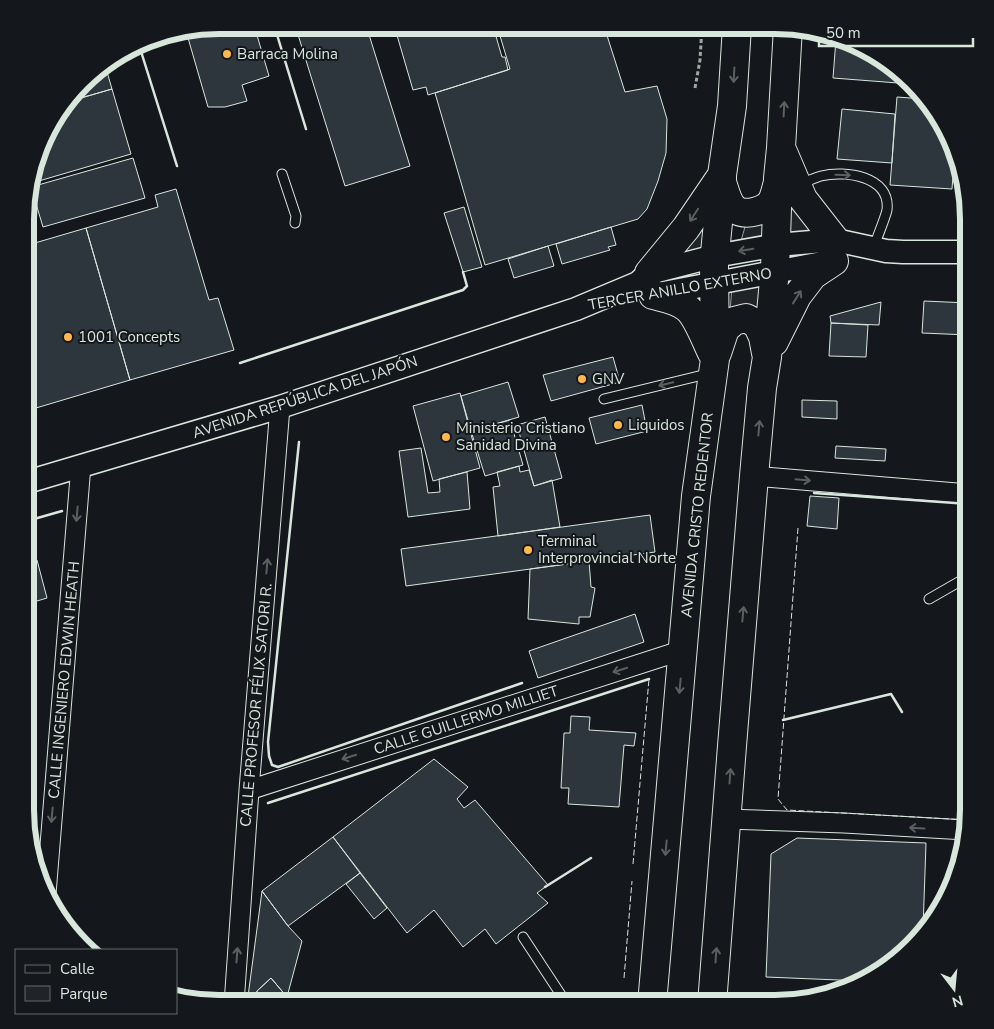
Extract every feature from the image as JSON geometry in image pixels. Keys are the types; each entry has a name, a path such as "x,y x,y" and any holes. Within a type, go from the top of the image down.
{"main road":[{"name":"AVENIDA CRISTO REDENTOR","path":"653,995 696,496 714,366 715,256 722,179 732,106 736,34"},
{"path":"713,995 762,388 767,356 777,245 787,182 781,148 788,34"},
{"path":"722,179 731,204 737,210 748,213 760,210 771,203 776,192 787,182"},
{"path":"714,366 697,322 688,308 672,300 651,284 686,228 722,179"},
{"path":"767,356 797,296 835,250 802,199 787,182"},
{"path":"714,366 725,329 734,321 746,318 758,324 767,356"}],"street":[{"name":"TERCER ANILLO EXTERNO","path":"651,284 715,256 777,245 835,250 880,249 903,252 960,252"},
{"name":"TERCER ANILLO EXTERNO","path":"580,307 638,283 714,283 775,272 835,250"},
{"name":"AVENIDA REPÚBLICA DEL JAPÓN","path":"34,480 280,407 580,307"},
{"name":"CALLE PROFESOR FÉLIX SATORI R.","path":"235,995 280,407"},
{"name":"CALLE INGENIERO EDWIN HEATH","path":"47,879 81,465"},
{"path":"754,476 960,493"},
{"name":"CALLE GUILLERMO MILLIET","path":"249,790 683,650"},
{"path":"726,819 959,830"}],"lane":[{"path":"282,174 296,216 295,223"},
{"path":"787,182 837,175 860,176 878,184 885,194 887,209 880,249"},
{"path":"604,399 714,366"},
{"path":"930,599 960,581"},
{"path":"524,938 561,995"}],"path":[{"path":"695,88 700,60 702,34"}],"green space":[{"path":"784,176 821,230 783,237"},
{"path":"717,196 709,252 668,259"},
{"path":"748,216 773,218 768,239 741,241"},
{"path":"763,282 762,310 730,311 732,287"}],"building":[{"name":"Barraca Molina","path":"207,34 257,34 269,76 242,85 247,101 225,107 208,107 188,36"},
{"path":"298,34 369,34 410,166 345,186"},
{"path":"397,34 495,34 508,70 428,95 426,87 413,90"},
{"path":"499,34 607,34 625,92 657,86 667,119 666,153 647,209 638,219 485,265 435,93 510,69"},
{"path":"836,44 868,59 898,81 898,83 833,78"},
{"path":"107,71 112,89 79,99"},
{"path":"112,89 131,154 37,181 53,137 65,116 79,99"},
{"path":"897,97 915,98 929,116 946,148 953,169 952,189 890,185"},
{"path":"842,109 895,114 892,163 837,159"},
{"path":"133,158 145,198 43,227 35,199 37,185"},
{"path":"176,189 209,300 218,298 234,350 130,380 86,228 158,207 155,195"},
{"path":"464,207 482,267 463,272 444,213"},
{"path":"611,227 616,245 608,247 610,250 562,264 556,244"},
{"path":"86,228 130,380 36,408 34,401 34,243"},
{"path":"548,246 554,266 514,278 508,259"},
{"path":"924,301 960,303 960,335 922,333"},
{"path":"881,302 879,325 831,323 830,316"},
{"path":"831,323 868,325 866,357 829,356"},
{"name":"GNV","path":"613,357 620,382 551,401 543,375"},
{"path":"508,382 519,417 471,431 461,396"},
{"name":"Ministerio Cristiano Sanidad Divina","path":"460,393 480,468 433,481 413,406"},
{"path":"802,400 837,401 837,419 802,417"},
{"name":"Liquidos","path":"642,405 647,431 596,444 589,418"},
{"path":"545,417 562,478 534,486 517,425"},
{"path":"510,420 523,465 485,476 471,431"},
{"path":"836,446 886,449 885,461 835,458"},
{"path":"421,448 428,493 440,492 439,479 467,472 470,509 408,517 399,451"},
{"path":"519,466 520,472 529,470 534,486 552,480 560,527 498,536 493,487 500,486 497,472"},
{"path":"810,496 839,498 837,529 807,526"},
{"name":"Terminal Interprovincial Norte","path":"650,515 655,552 406,586 401,549"},
{"path":"37,560 47,598 34,602 34,561"},
{"path":"589,561 591,587 595,588 590,617 579,617 579,624 528,619 530,569"},
{"path":"635,614 644,642 538,678 529,651"},
{"path":"571,716 590,717 589,730 636,733 634,746 624,745 619,807 568,804 569,788 561,788 564,733 570,733"},
{"path":"434,759 468,787 457,799 464,808 475,800 548,885 537,893 548,903 496,944 485,929 463,947 434,910 407,933 333,837"},
{"path":"333,837 360,873 288,926 262,891"},
{"path":"797,838 926,843 923,921 906,941 888,957 847,980 766,977 771,854"},
{"path":"360,873 387,908 374,919 346,884"},
{"path":"262,891 288,926 302,941 288,995 285,995 271,978 257,991 256,995 248,995"},
{"path":"271,978 285,995 256,995 257,991"}],"fence":[{"path":"798,528 778,799 787,810 960,820"},
{"path":"633,864 649,679"},
{"path":"624,978 632,881"}],"wall":[{"path":"277,34 306,129"},
{"path":"141,51 177,166"},
{"path":"240,363 463,290 467,286 463,272"},
{"path":"299,442 268,742 272,765 278,767 522,683"},
{"path":"814,493 960,503"},
{"path":"34,519 62,511"},
{"path":"268,803 649,679"},
{"path":"783,720 891,694 902,712"},
{"path":"545,887 591,858"}],"place":[{"name":"Barraca Molina","path":"227,54"},
{"name":"1001 Concepts","path":"68,337"},
{"name":"GNV","path":"582,379"},
{"name":"Liquidos","path":"618,425"},
{"name":"Ministerio Cristiano Sanidad Divina","path":"446,437"},
{"name":"Terminal Interprovincial Norte","path":"528,550"}]}
